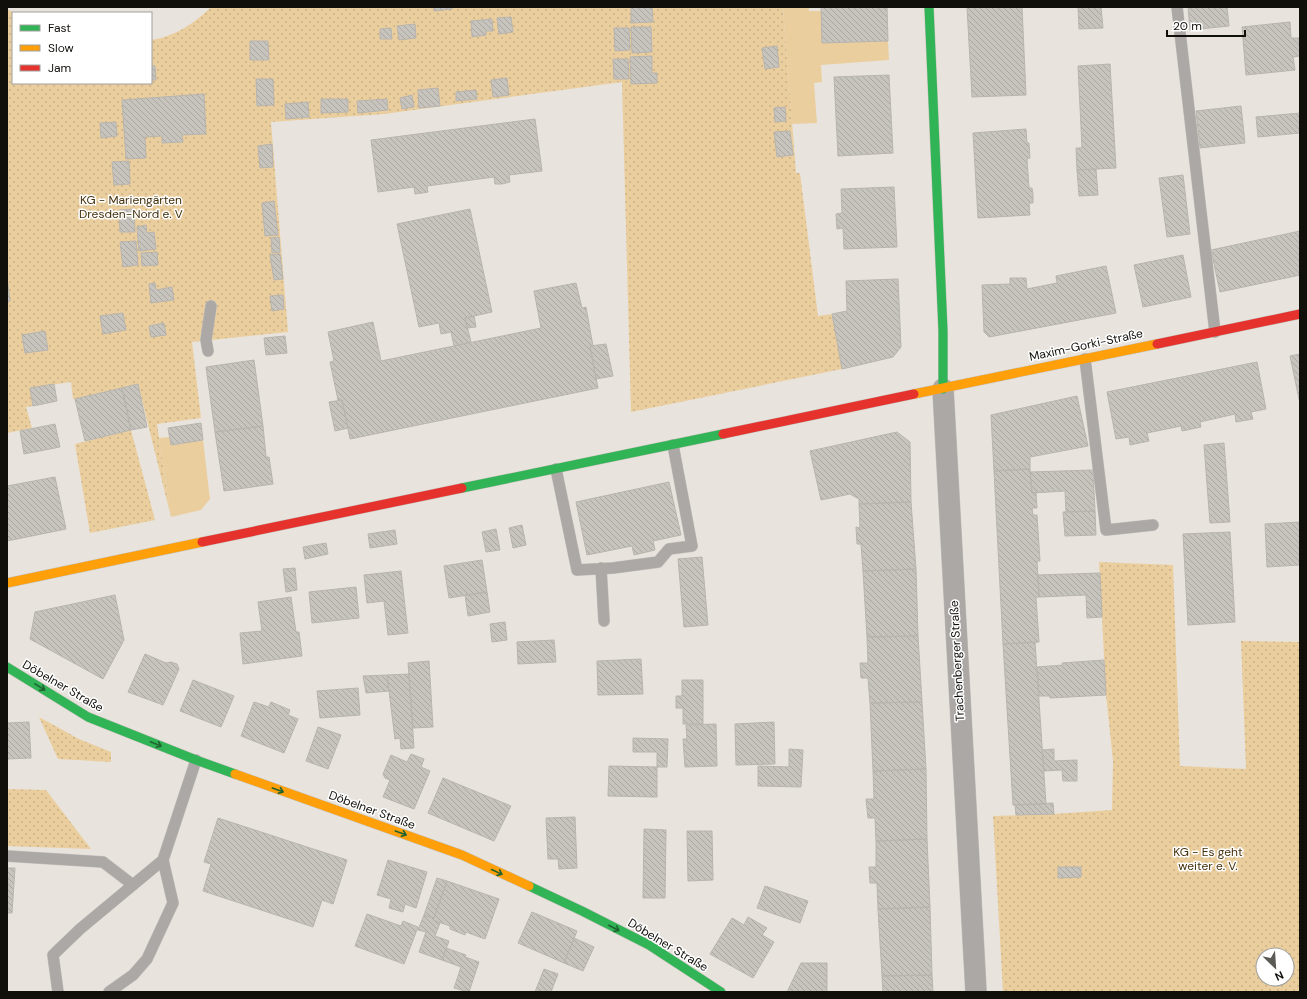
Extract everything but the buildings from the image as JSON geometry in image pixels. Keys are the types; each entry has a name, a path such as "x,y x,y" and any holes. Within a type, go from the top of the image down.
{"street":[{"name":"Trachenberger Straße","path":"929,7 943,331 943,389 976,992"},
{"name":"Maxim-Gorki-Straße","path":"7,583 1300,314"},
{"name":"Döbelner Straße","path":"7,666 88,717 196,760 462,855 582,911 649,945 721,992"}],"lane":[{"path":"1177,7 1214,332"},
{"path":"208,351 206,340 211,306"},
{"path":"1085,359 1106,530 1153,525"},
{"path":"556,469 577,570 658,562 669,549 692,546 673,444"},
{"path":"600,568 604,621"},
{"path":"109,992 133,975 147,959 173,903 163,860 196,760"},
{"path":"7,856 103,862 133,885"},
{"path":"58,992 53,955 80,929 163,860"}],"green space":[{"name":"KG - Mariengärten Dresden-Nord e. V","path":"211,7 783,7 796,173 800,173 818,316 832,314 842,369 631,412 622,82 384,114 271,122 288,332 192,342 201,418 157,424 171,517 138,384 75,399 73,399 71,382 30,388 33,406 26,407 32,428 7,433 7,9 12,12 12,84 152,84 152,40 168,36 191,24"},
{"path":"783,7 809,7 809,11 822,11 823,43 888,41 889,60 821,65 822,82 814,83 817,123 792,124"},
{"path":"131,430 155,520 90,533 75,444"},
{"path":"170,437 171,445 203,440 210,499 201,510 171,517 159,438"},
{"name":"KG - Es geht weiter e. V.","path":"1099,562 1173,565 1180,766 1246,769 1241,641 1300,642 1300,992 1003,992 993,816 1112,810 1113,761 1106,695"},
{"path":"39,717 79,739 111,752 111,762 58,759"},
{"path":"7,789 46,790 91,849 7,846"}],"traffic: fast":[{"path":"929,7 943,331 943,389"},
{"path":"462,488 723,434"},
{"path":"7,667 88,717 235,774"},
{"path":"529,886 649,945 721,992"}],"traffic: slow":[{"path":"914,394 1157,344"},
{"path":"7,583 202,542"},
{"path":"235,774 462,855 529,886"}],"traffic: jam":[{"path":"1157,344 1300,314"},
{"path":"723,434 914,394"},
{"path":"202,542 462,488"}]}
